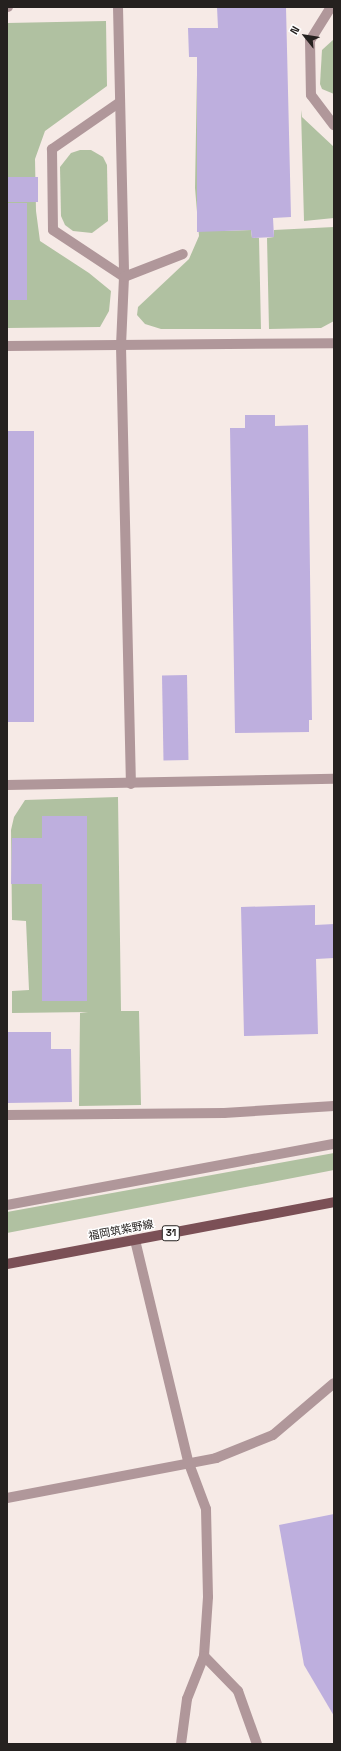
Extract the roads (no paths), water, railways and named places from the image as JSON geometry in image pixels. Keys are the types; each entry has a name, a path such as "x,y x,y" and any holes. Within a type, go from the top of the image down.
{"main road":[{"name":"福岡筑紫野線","path":"7,1264 334,1202"}],"street":[{"path":"118,7 124,277 122,346 131,784"},
{"path":"331,7 310,40 311,95 334,125"},
{"path":"120,102 52,149 53,230 124,277"},
{"path":"124,277 183,254"},
{"path":"7,346 334,343"},
{"path":"7,785 131,784 334,779"},
{"path":"7,1115 224,1113 334,1106"},
{"path":"7,1205 334,1144"},
{"path":"135,1240 188,1461 206,1508 208,1597 204,1656 187,1700 181,1744"},
{"path":"7,1498 188,1461 216,1458 273,1435 334,1383"},
{"path":"204,1656 238,1691 257,1744"}]}
